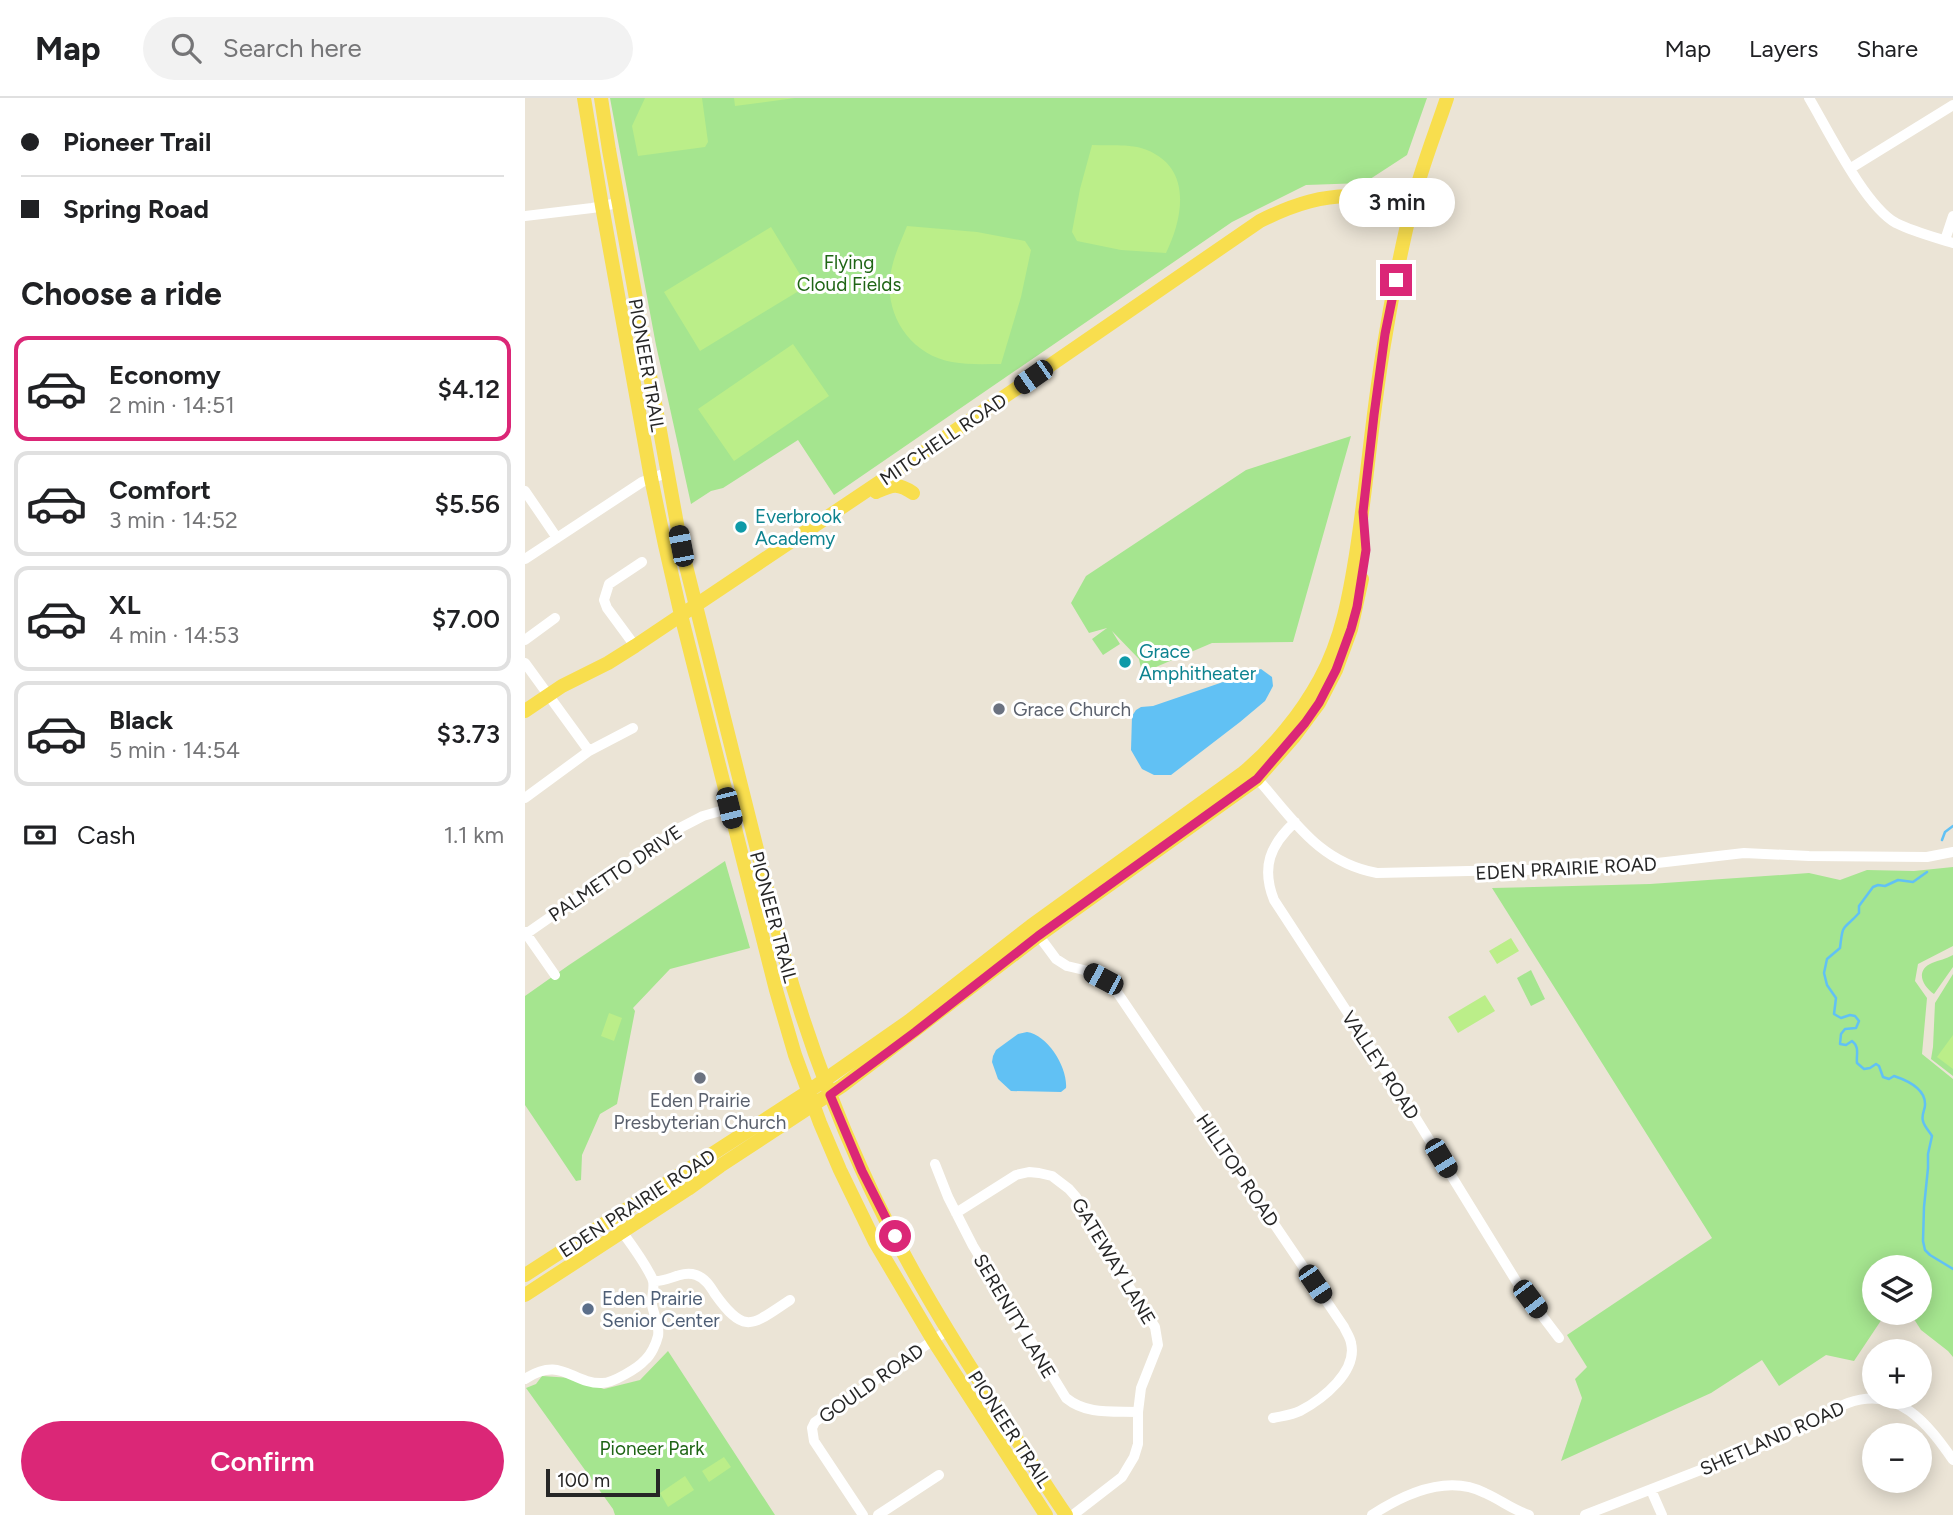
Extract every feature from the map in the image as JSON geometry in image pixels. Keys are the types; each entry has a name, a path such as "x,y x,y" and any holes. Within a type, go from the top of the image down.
{"main road":[{"name":"PIONEER TRAIL","path":"584,98 651,478 681,615 792,1044 840,1170 875,1242 933,1340 1046,1515"},
{"name":"PIONEER TRAIL","path":"601,98 681,546 801,1015 830,1095 862,1171 887,1221 948,1330 1066,1515"},
{"path":"1252,773 1293,738 1312,713 1344,650 1357,607 1366,550 1363,512 1385,334 1411,206 1447,98"},
{"name":"MITCHELL ROAD","path":"525,711 562,686 635,646 1278,212 1312,201 1347,196 1411,206"},
{"path":"846,505 893,485 913,493"},
{"name":"EDEN PRAIRIE ROAD","path":"525,1295 622,1232 811,1098 824,1080 1252,773"},
{"name":"EDEN PRAIRIE ROAD","path":"525,1275 811,1098 830,1095 915,1032 1035,931"}],"street":[{"path":"1809,98 1870,199 1895,222 1949,242 1953,216"},
{"path":"1851,169 1953,105"},
{"path":"525,216 618,203"},
{"path":"525,559 642,482 666,473"},
{"path":"525,491 557,538"},
{"path":"635,646 604,600 608,584 642,562"},
{"path":"525,640 555,618"},
{"path":"525,663 589,751"},
{"path":"525,797 589,751 633,728"},
{"name":"EDEN PRAIRIE ROAD","path":"1252,773 1314,844 1332,858 1347,865 1377,873 1613,868 1744,853 1927,857 1953,852"},
{"name":"PALMETTO DRIVE","path":"526,933 674,831 703,816 745,804"},
{"name":"VALLEY ROAD","path":"1295,822 1272,851 1267,871 1273,900 1406,1102 1518,1284 1559,1338"},
{"name":"HILLTOP ROAD","path":"1035,931 1056,959 1067,966 1103,979 1117,992 1344,1327 1352,1344 1347,1370 1339,1381 1304,1409 1273,1418"},
{"path":"526,933 555,975"},
{"name":"SERENITY LANE","path":"935,1164 973,1247 1066,1398 1080,1407 1094,1411 1138,1412"},
{"name":"GATEWAY LANE","path":"957,1213 1016,1175 1029,1172 1052,1176 1076,1197 1106,1252 1155,1327 1158,1345 1141,1388 1138,1444 1129,1468 1115,1484 1073,1515"},
{"path":"525,1379 539,1371 551,1369 602,1383 616,1380 645,1361 653,1349 658,1337 652,1303 654,1281 613,1219"},
{"path":"654,1281 687,1273 695,1275 707,1282 729,1313 745,1322 763,1318 790,1300"},
{"name":"GOULD ROAD","path":"863,1515 814,1441 808,1427 948,1330"},
{"name":"SHETLAND ROAD","path":"1584,1515 1775,1441 1855,1401 1878,1399 1905,1407 1929,1428 1953,1460"},
{"path":"878,1515 939,1475"},
{"path":"1372,1515 1432,1482 1473,1488 1529,1515"},
{"path":"1651,1490 1662,1515"}],"green space":[{"name":"Flying Cloud Fields","path":"610,98 1427,98 1407,155 1364,183 1306,185 1232,222 834,495 798,440 723,488 711,491 691,504 656,345"},
{"path":"645,98 702,98 708,142 705,147 638,156 632,126"},
{"path":"734,98 795,98 735,106"},
{"path":"1092,145 1141,148 1158,156 1169,166 1177,178 1180,208 1166,253 1121,250 1077,241 1072,232"},
{"path":"907,226 977,232 1025,241 1031,250 1021,297 1001,364 964,364 936,357 923,350 901,328 891,299 890,283 893,262"},
{"path":"771,227 807,286 700,351 664,292"},
{"path":"793,344 829,396 734,461 698,409"},
{"path":"1351,436 1293,642 1212,643 1142,673 1139,659 1112,631 1120,644 1103,655 1092,639 1107,628 1089,633 1071,603 1086,576 1246,470"},
{"path":"725,861 750,948 670,969 633,1008 635,1011 617,1104 600,1114 582,1155 581,1180 576,1181 525,1105 525,996"},
{"path":"1953,867 1953,946 1918,964 1915,981 1927,998 1922,1054 1953,1079 1953,1357 1918,1325 1932,1325 1932,1255 1862,1255 1862,1325 1878,1325 1869,1339 1862,1339 1862,1349 1854,1361 1826,1355 1779,1386 1762,1360 1711,1393 1561,1461 1582,1398 1575,1379 1587,1367 1567,1335 1712,1238 1492,888 1650,884 1809,873 1840,880 1867,870 1914,871"},
{"path":"1511,938 1519,951 1497,964 1489,951"},
{"path":"1953,955 1953,967 1934,994 1924,983 1923,970 1932,963"},
{"path":"1531,970 1545,999 1531,1006 1517,978"},
{"path":"1953,974 1953,1076 1931,1059 1935,1003"},
{"path":"1485,995 1495,1011 1458,1033 1448,1017"},
{"path":"609,1013 622,1018 614,1041 601,1036"},
{"path":"1953,1035 1953,1069 1937,1057"},
{"name":"Pioneer Park","path":"668,1351 775,1515 615,1515 526,1388 536,1384 542,1376 571,1378 604,1389 640,1380"},
{"path":"724,1457 731,1467 709,1482 702,1471"},
{"path":"685,1476 694,1490 668,1507 660,1493"}],"water":[{"path":"1261,669 1272,677 1273,686 1265,701 1171,775 1154,775 1142,769 1131,750 1132,716 1136,710"},
{"path":"1027,1032 1042,1039 1060,1062 1066,1080 1066,1088 1061,1092 1011,1091 998,1079 992,1062 996,1050 1018,1034"}],"waterway":[{"path":"1942,840 1945,832 1953,826"},
{"path":"1927,872 1913,882 1898,880 1885,886 1873,887 1859,906 1859,913 1845,927 1840,948 1827,959 1824,973 1827,985 1836,998 1834,1014 1841,1018 1855,1016 1859,1021 1856,1028 1845,1029 1841,1034 1840,1044 1846,1045 1852,1041 1854,1043 1857,1048 1857,1063 1864,1069 1876,1064 1883,1077 1889,1079 1894,1076 1904,1080 1919,1089 1922,1094 1925,1105 1922,1117 1932,1136 1928,1154 1923,1241 1925,1250 1930,1255 1953,1269"}],"place":[{"name":"Everbrook Academy","path":"741,527"},
{"name":"Grace Amphitheater","path":"1125,662"},
{"name":"Grace Church","path":"999,709"},
{"name":"Eden Prairie Presbyterian Church","path":"700,1078"},
{"name":"Eden Prairie Senior Center","path":"588,1309"}],"route":[{"path":"895,1236 862,1171 830,1095 1038,936 1257,779 1319,703 1344,650 1357,607 1366,550 1363,512 1374,415 1385,334 1396,280"}]}
